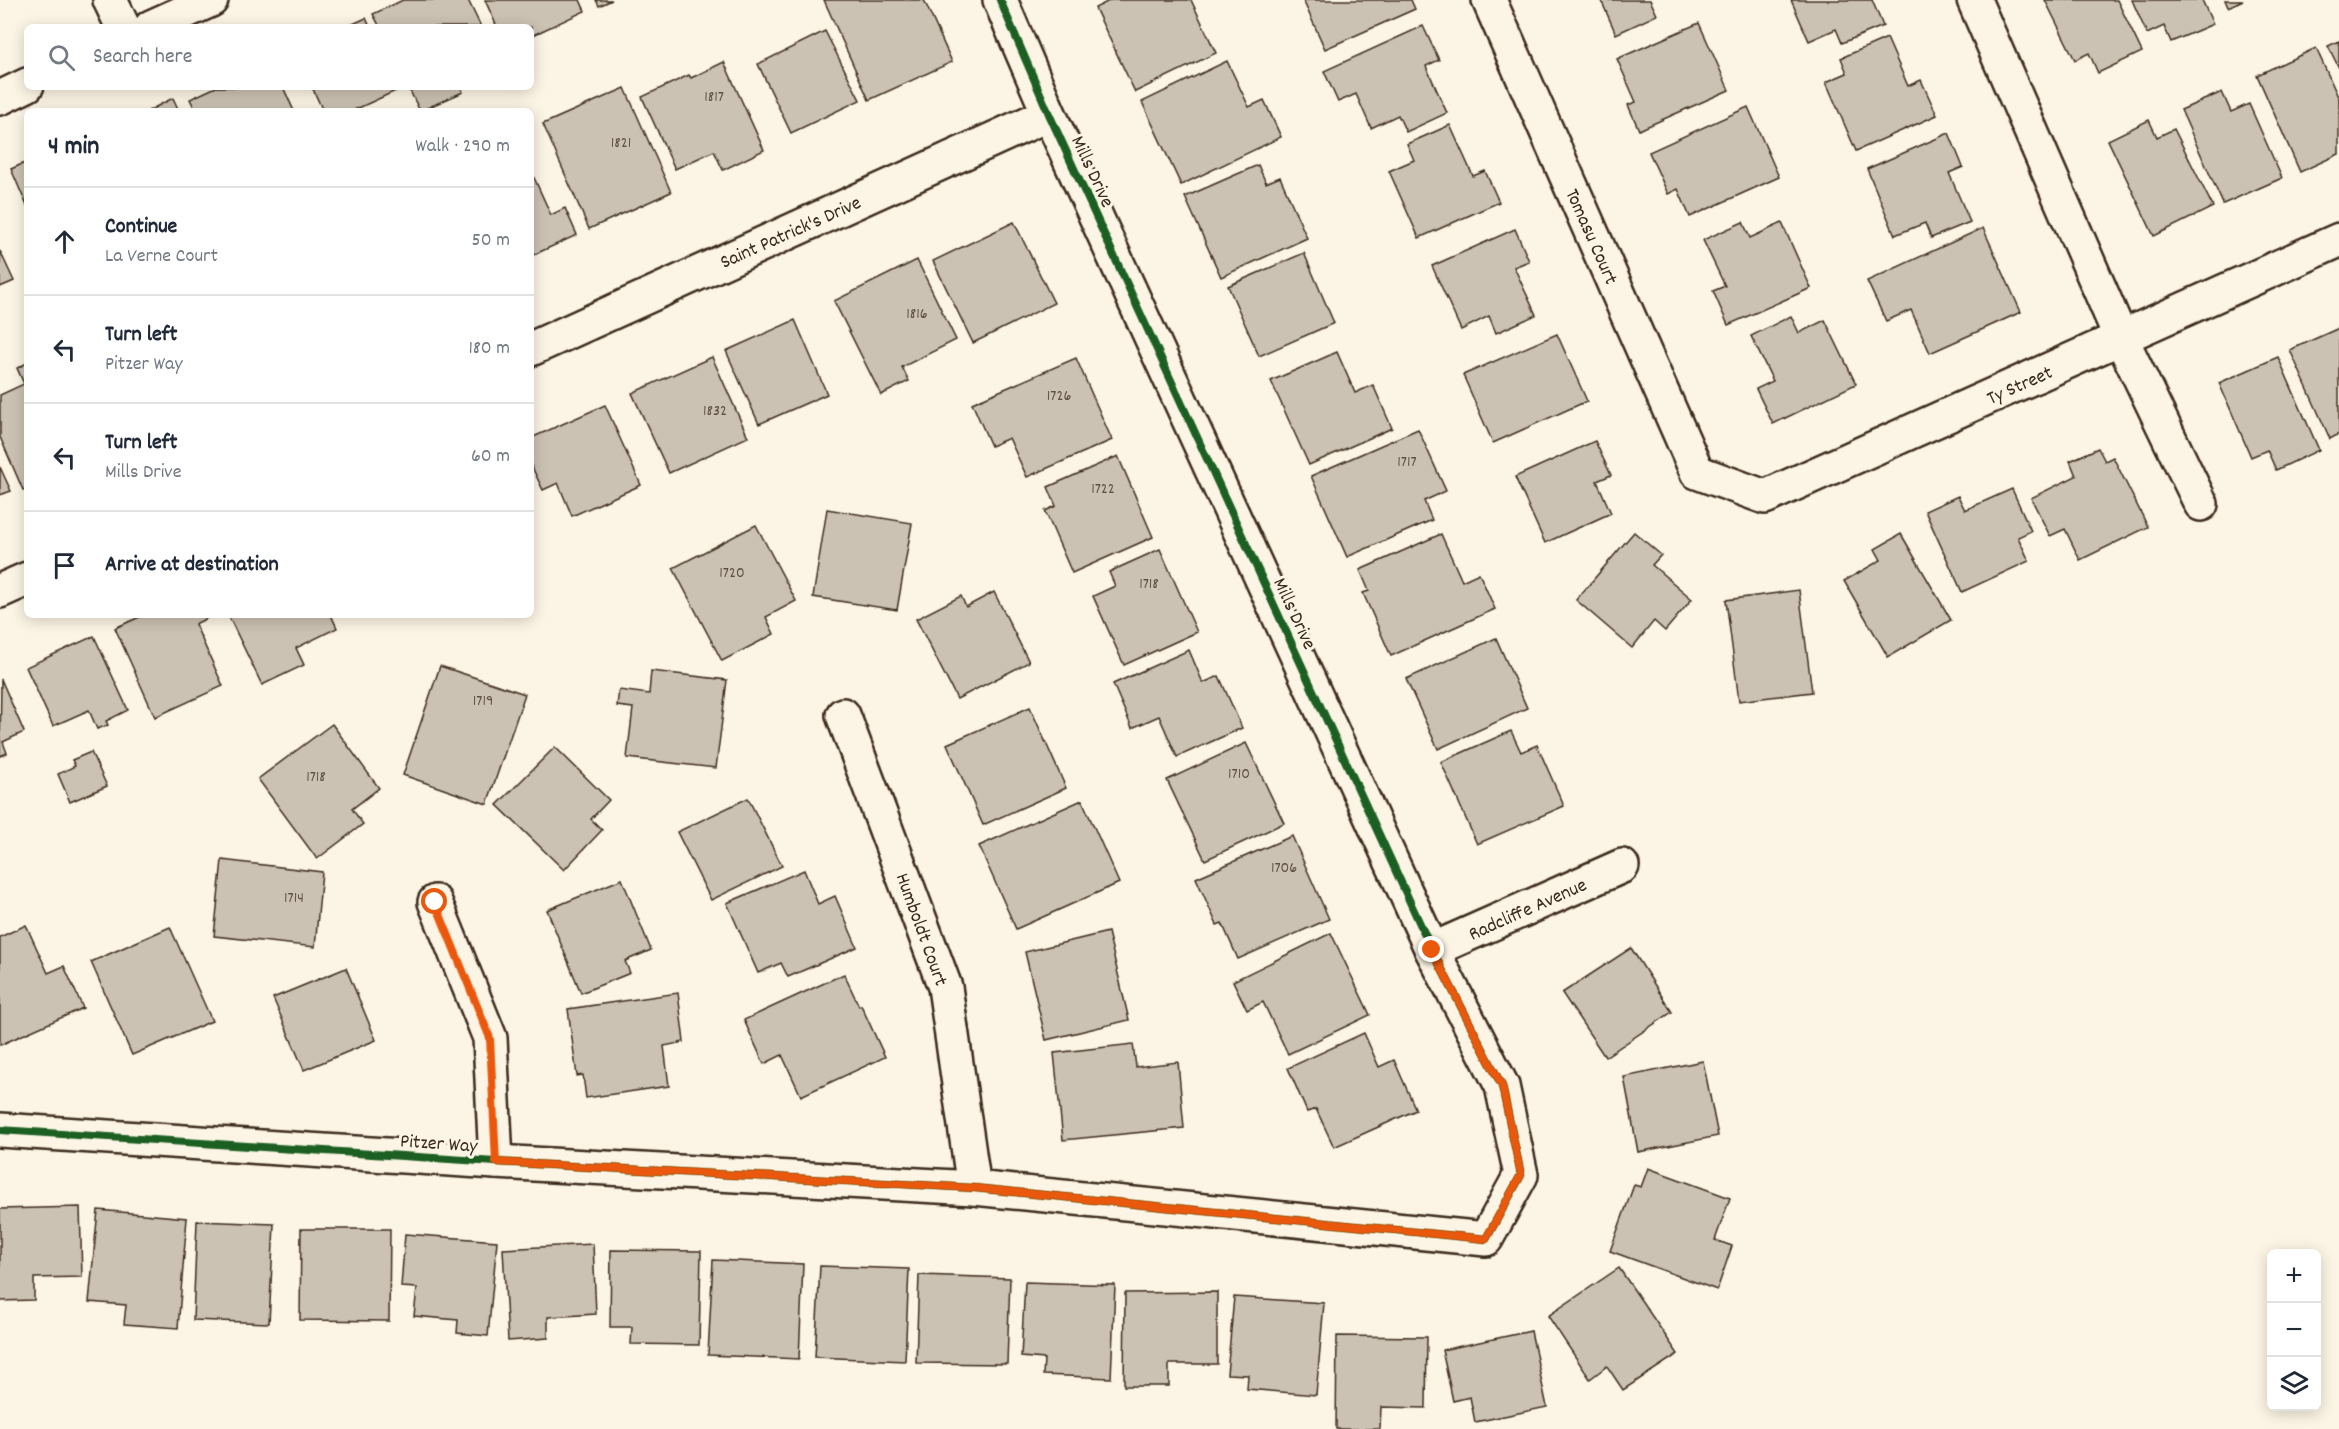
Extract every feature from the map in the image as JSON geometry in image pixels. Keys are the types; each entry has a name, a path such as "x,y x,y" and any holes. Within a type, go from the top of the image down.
{"street":[{"path":"110,0 122,24"},
{"path":"159,24 211,0"},
{"name":"Mills Drive","path":"1000,0 1049,114 1432,950 1502,1086 1521,1175 1486,1239"},
{"name":"Tomasu Court","path":"1489,0 1697,472"},
{"path":"1974,0 2121,338 2201,504"},
{"path":"0,98 24,86"},
{"name":"Saint Patrick's Drive","path":"534,348 1049,114"},
{"name":"Ty Street","path":"1697,472 1765,497 2339,240"},
{"path":"0,591 24,580"},
{"name":"Humboldt Court","path":"843,716 945,987 974,1188"},
{"name":"Radcliffe Avenue","path":"1432,950 1622,866"},
{"path":"435,902 490,1038 496,1162"},
{"name":"Pitzer Way","path":"0,1130 496,1162 974,1188 1486,1239"}],"building":[{"path":"403,0 468,0 480,24 378,24 373,14"},
{"path":"485,0 580,0 585,11 534,35 534,24 496,24"},
{"path":"596,0 612,0 599,6"},
{"path":"824,0 924,0 952,62 869,100"},
{"path":"1111,0 1191,0 1216,53 1135,92 1095,8"},
{"path":"1303,0 1411,0 1415,9 1325,49"},
{"path":"1601,0 1650,0 1657,15 1616,34"},
{"path":"1791,0 1872,0 1883,26 1842,43 1836,29 1809,41"},
{"path":"2045,0 2117,0 2142,52 2098,73 2089,53 2075,60"},
{"path":"2132,0 2202,0 2213,24 2171,42 2164,26 2147,34"},
{"path":"2225,0 2243,0 2228,7"},
{"path":"366,18 369,24 353,24"},
{"path":"1699,23 1729,90 1639,130 1628,105 1636,102 1617,59"},
{"path":"1423,26 1439,60 1426,66 1447,113 1406,132 1398,115 1371,128 1356,94 1338,102 1324,71"},
{"path":"825,31 860,100 791,133 758,64"},
{"path":"1887,38 1908,86 1921,80 1937,115 1856,151 1826,82 1847,73 1841,58"},
{"path":"2339,41 2339,68 2328,46"},
{"path":"2316,48 2339,99 2339,154 2300,172 2257,75"},
{"path":"1227,61 1249,107 1264,100 1281,137 1181,185 1142,102"},
{"path":"724,62 764,150 723,170 714,151 675,169 642,97"},
{"path":"625,88 671,192 589,229 543,124"},
{"path":"210,90 284,90 293,108 194,108 190,99"},
{"path":"313,90 398,90 359,108 322,108"},
{"path":"410,90 462,90 463,92 427,108 418,108"},
{"path":"2222,92 2231,112 2249,104 2282,178 2223,204 2181,110"},
{"path":"173,98 178,108 154,108"},
{"path":"1748,107 1779,177 1690,217 1678,189 1668,194 1649,152"},
{"path":"2149,120 2157,137 2174,129 2213,207 2154,236 2108,140"},
{"path":"1450,125 1473,176 1485,171 1499,202 1419,238 1389,171 1414,160 1407,144"},
{"path":"1949,133 1963,167 1949,173 1970,222 1931,238 1925,223 1895,235 1867,169"},
{"path":"24,163 24,199 11,169"},
{"path":"1258,165 1266,183 1280,177 1307,238 1221,277 1185,197"},
{"path":"534,178 551,215 565,208 577,235 534,255"},
{"path":"1014,222 1054,303 973,343 933,261"},
{"path":"1743,222 1750,238 1782,223 1811,288 1728,325 1713,291 1725,286 1703,240"},
{"path":"1983,228 2021,312 1930,353 1911,310 1886,321 1867,281"},
{"path":"1515,229 1529,261 1514,267 1536,315 1496,333 1489,316 1461,330 1432,266"},
{"path":"0,251 14,281 0,287"},
{"path":"1304,253 1334,323 1259,356 1228,286"},
{"path":"917,260 956,340 902,367 909,381 881,395 834,301"},
{"path":"1791,316 1799,333 1825,320 1856,384 1773,424 1756,389 1773,381 1751,336"},
{"path":"795,320 827,394 759,424 726,351"},
{"path":"2339,328 2339,434 2330,439 2290,350"},
{"path":"1557,334 1587,401 1493,443 1463,375"},
{"path":"1337,352 1355,393 1373,385 1392,428 1309,465 1271,381"},
{"path":"712,357 748,437 669,473 632,393"},
{"path":"2278,357 2319,450 2276,470 2267,450 2251,457 2219,383"},
{"path":"1076,358 1112,440 1027,477 1009,438 991,446 972,403"},
{"path":"24,364 24,384 17,368"},
{"path":"24,384 23,490 0,437 0,395"},
{"path":"605,405 641,485 572,516 558,483 543,490 534,471 534,437"},
{"path":"1418,429 1446,491 1424,501 1432,520 1347,557 1311,476"},
{"path":"1595,441 1611,475 1597,481 1611,513 1545,543 1515,477"},
{"path":"2098,448 2105,461 2113,457 2148,527 2080,560 2065,529 2050,536 2031,498 2076,476 2070,461"},
{"path":"1118,456 1153,537 1072,573 1045,511 1056,506 1048,487"},
{"path":"0,467 11,491 0,495"},
{"path":"2012,489 2031,531 2018,537 2029,561 1962,592 1925,511 1958,496 1965,510"},
{"path":"827,509 912,523 897,610 813,597"},
{"path":"756,525 796,601 766,617 774,634 722,661 673,568"},
{"path":"1634,532 1661,555 1652,565 1692,599 1665,631 1654,621 1632,648 1576,600"},
{"path":"1441,534 1462,581 1479,573 1495,609 1391,656 1363,593 1369,591 1360,570"},
{"path":"1901,534 1951,620 1888,657 1844,581 1881,560 1875,549"},
{"path":"1160,549 1197,632 1124,665 1093,596 1115,586 1109,572"},
{"path":"1799,590 1812,692 1739,701 1726,600"},
{"path":"994,592 1029,662 957,699 916,619 961,596 966,607"},
{"path":"137,618 207,618 195,624 223,686 155,717 115,628"},
{"path":"229,618 332,618 337,628 296,648 304,665 262,685"},
{"path":"94,636 128,710 106,721 108,725 97,729 89,710 53,726 26,667"},
{"path":"1496,638 1527,708 1438,749 1406,679"},
{"path":"1189,650 1203,683 1219,676 1242,728 1177,757 1159,716 1132,728 1113,684"},
{"path":"440,666 525,694 487,804 403,775"},
{"path":"651,671 727,680 716,768 627,758 633,708 617,706 619,690 649,694"},
{"path":"1,679 24,732 3,742 7,753 0,756"},
{"path":"1030,707 1066,788 983,825 947,744"},
{"path":"332,724 379,788 352,809 363,824 317,859 258,779"},
{"path":"1511,731 1521,752 1537,745 1564,806 1477,844 1441,762"},
{"path":"1246,743 1284,823 1205,860 1167,780"},
{"path":"555,747 609,800 591,819 602,830 564,870 497,805"},
{"path":"91,752 107,786 70,802 58,774 75,766 72,760"},
{"path":"748,798 782,866 711,900 677,832"},
{"path":"1082,800 1119,883 1016,929 979,846"},
{"path":"1292,836 1329,919 1238,959 1222,923 1217,925 1196,878"},
{"path":"222,860 322,872 315,947 214,936"},
{"path":"804,870 818,904 835,896 857,947 788,977 781,963 758,973 727,903"},
{"path":"622,879 651,950 625,961 630,973 581,993 547,910"},
{"path":"26,925 48,973 64,966 83,1008 0,1045 0,937"},
{"path":"170,927 212,1021 132,1055 91,962"},
{"path":"1108,932 1129,1020 1046,1040 1025,952"},
{"path":"1331,933 1370,1015 1288,1054 1263,1002 1247,1010 1233,981"},
{"path":"1631,948 1672,1012 1605,1057 1562,993"},
{"path":"346,968 376,1040 304,1070 273,998"},
{"path":"844,974 885,1057 801,1096 782,1055 764,1064 744,1020"},
{"path":"678,993 684,1042 664,1046 669,1086 586,1098 583,1075 577,1076 568,1009"},
{"path":"1364,1033 1379,1067 1394,1060 1416,1110 1334,1147 1316,1109 1307,1112 1288,1068"},
{"path":"1133,1044 1136,1067 1178,1062 1184,1128 1063,1140 1054,1053"},
{"path":"1703,1061 1718,1136 1638,1152 1624,1077"},
{"path":"1648,1168 1730,1198 1715,1240 1732,1246 1717,1290 1610,1251 1634,1185 1641,1187"},
{"path":"80,1207 82,1277 34,1278 34,1300 0,1301 0,1209"},
{"path":"98,1210 187,1218 178,1328 124,1324 126,1305 89,1302"},
{"path":"197,1221 274,1224 269,1323 193,1320"},
{"path":"301,1229 390,1229 389,1321 300,1320"},
{"path":"405,1234 497,1241 488,1336 457,1333 458,1320 414,1316 417,1288 401,1287"},
{"path":"593,1244 596,1314 548,1317 548,1338 508,1341 503,1249"},
{"path":"611,1250 701,1251 699,1345 631,1344 632,1327 610,1327"},
{"path":"713,1260 803,1264 799,1359 708,1355"},
{"path":"820,1266 909,1269 905,1361 815,1357"},
{"path":"1619,1268 1678,1354 1623,1390 1607,1366 1590,1379 1548,1316"},
{"path":"919,1275 1010,1278 1007,1364 916,1363"},
{"path":"1025,1282 1115,1285 1111,1378 1043,1375 1044,1359 1021,1357"},
{"path":"1217,1292 1217,1364 1169,1364 1169,1386 1124,1386 1125,1293"},
{"path":"1234,1297 1324,1303 1316,1395 1247,1389 1248,1375 1227,1374"},
{"path":"1531,1331 1547,1407 1475,1422 1470,1397 1453,1401 1442,1350"},
{"path":"1337,1336 1427,1337 1426,1408 1381,1407 1380,1429 1336,1429"}],"cycle path":[{"path":"0,1130 496,1162 974,1188 1486,1239 1521,1175 1502,1086 1432,950 1049,114 1000,0"}],"route":[{"path":"435,902 490,1038 496,1162 974,1188 1486,1239 1521,1175 1502,1086 1432,950"}]}
